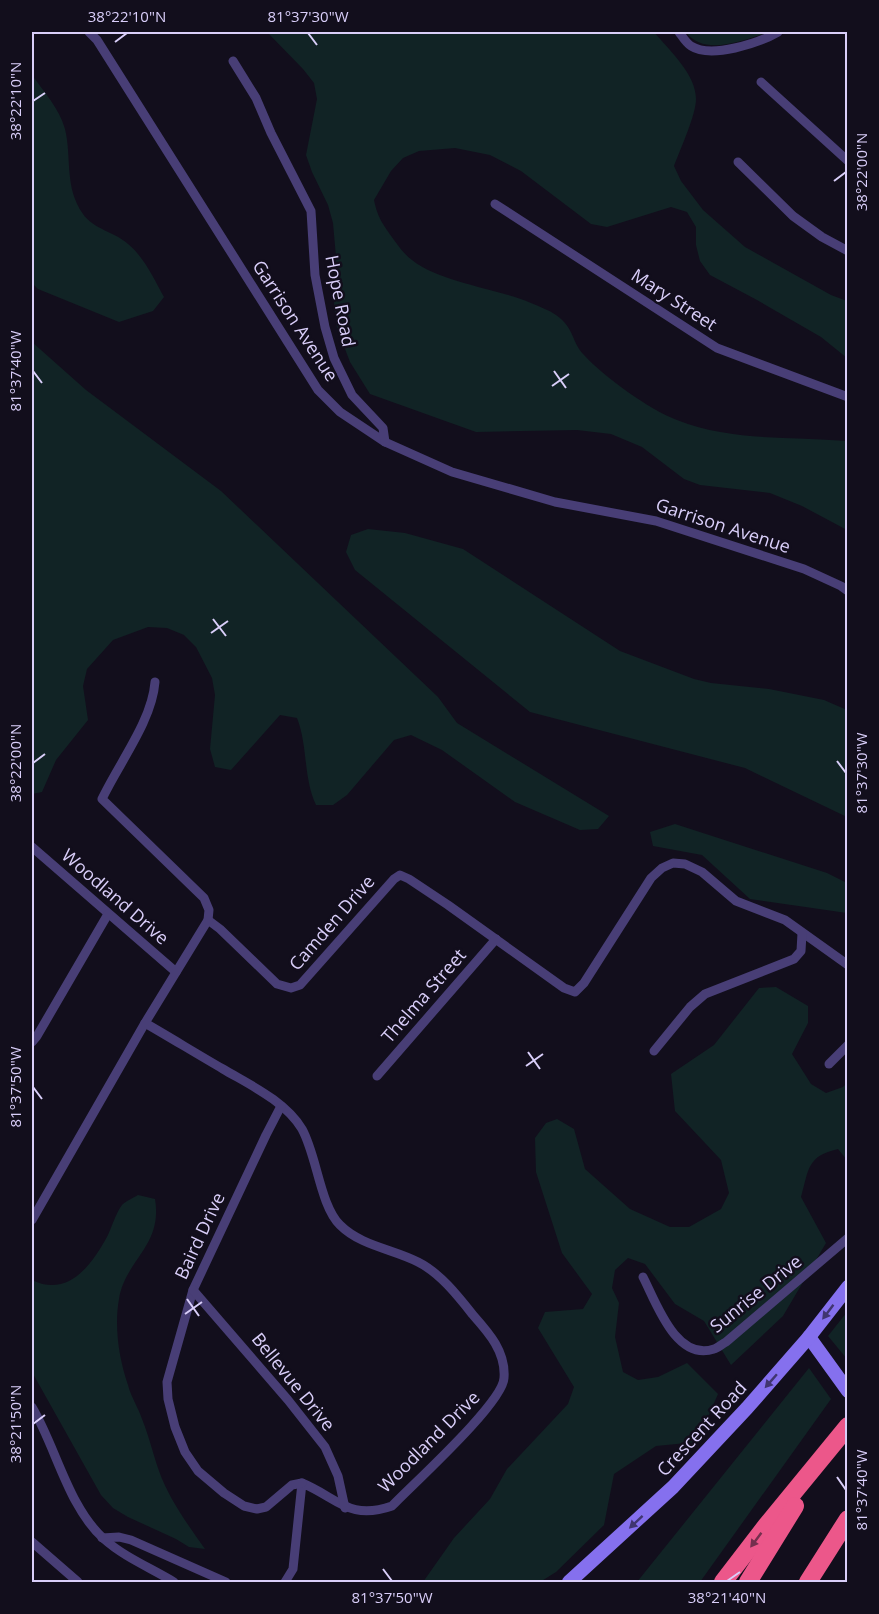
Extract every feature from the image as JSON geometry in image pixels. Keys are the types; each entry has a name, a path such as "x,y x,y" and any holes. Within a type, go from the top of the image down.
{"highway":[{"path":"723,1582 848,1426"},
{"path":"747,1582 832,1446"},
{"path":"808,1582 848,1519"},
{"path":"817,1582 838,1536"}],"street":[{"name":"Garrison Avenue","path":"89,32 110,60 318,390 340,412 386,442 452,472 555,502 656,520 804,569 848,591"},
{"path":"679,32 691,46 707,51 735,48 778,32"},
{"name":"Hope Road","path":"233,61 256,98 271,133 311,211 315,274 325,327 334,358 352,395 383,428 386,442"},
{"path":"761,82 848,161"},
{"path":"738,162 793,216 822,237 848,251"},
{"name":"Mary Street","path":"495,204 717,348 848,397"},
{"path":"32,1220 145,1023 208,920 209,910 204,898 102,799 149,710 155,682"},
{"name":"Woodland Drive","path":"32,847 176,972"},
{"name":"Camden Drive","path":"208,920 278,984 291,988 300,985 400,875 409,879 564,988 576,992 651,878 662,868 673,863 685,864 702,872 736,901 784,921 845,963"},
{"path":"32,1042 108,914"},
{"path":"654,1051 690,1007 705,994 794,958 801,951 802,933"},
{"name":"Thelma Street","path":"377,1076 496,939"},
{"name":"Woodland Drive","path":"145,1023 289,1112 310,1148 331,1212 339,1224 352,1235 418,1262 432,1272 459,1297 493,1338 502,1355 504,1379 500,1392 486,1411 392,1506 377,1511 345,1508 320,1491 302,1483"},
{"path":"829,1064 848,1045"},
{"name":"Baird Drive","path":"281,1106 193,1290 167,1382 168,1399 175,1427 185,1452 198,1471 224,1493 244,1506 257,1509 266,1507 292,1485 302,1483"},
{"name":"Sunrise Drive","path":"643,1277 671,1330 683,1345 697,1350 713,1350 726,1342 848,1238"},
{"name":"Crescent Road","path":"568,1582 673,1487 747,1408 848,1287"},
{"name":"Bellevue Drive","path":"193,1290 273,1382 325,1447 338,1476 345,1508"},
{"path":"809,1336 848,1391"},
{"path":"32,1407 43,1426 70,1490 102,1538 125,1555 174,1582"},
{"path":"285,1582 293,1569 302,1483"},
{"path":"102,1538 119,1537 131,1540 226,1582"},
{"path":"32,1542 78,1582"}],"shaded area":[{"path":"267,32 654,32 681,63 695,90 693,114 674,166 681,181 703,210 745,247 831,295 847,301 847,358 821,337 710,275 700,261 696,245 696,227 687,212 671,207 607,227 591,224 521,171 490,155 455,148 419,151 403,158 391,171 374,200 377,212 396,243 412,260 424,268 453,280 517,298 553,313 567,325 580,350 593,364 628,392 666,415 719,432 761,437 847,441 847,530 802,506 770,493 700,485 684,479 642,447 611,434 577,430 476,432 370,394 350,362 337,328 334,307 336,257 333,223 328,205 306,155 317,99 314,83"},
{"path":"686,32 770,32 737,42 714,45 694,40"},
{"path":"32,75 51,100 65,129 71,183 77,204 87,219 123,240 144,262 164,297 153,311 119,322 38,289 32,283"},
{"path":"32,342 86,390 221,491 438,697 457,723 609,816 598,829 580,830 515,802 442,750 411,735 394,740 347,795 333,805 316,805 309,784 303,739 297,718 280,715 231,770 215,767 210,749 215,695 212,678 196,647 184,635 167,628 148,627 113,640 87,669 83,686 88,720 56,760 42,792 32,794"},
{"path":"368,529 405,533 463,549 620,651 694,679 769,689 824,700 847,710 847,817 745,768 530,712 355,570 346,552 351,535"},
{"path":"675,824 827,873 847,883 847,913 750,899 702,855 653,846 650,832"},
{"path":"776,987 808,1006 808,1023 792,1054 811,1084 826,1093 843,1087 847,1083 847,1160 838,1149 815,1160 808,1171 801,1197 826,1243 783,1316 731,1365 704,1321 675,1304 645,1264 628,1258 615,1270 612,1288 619,1303 615,1337 623,1372 638,1380 658,1377 687,1363 718,1394 697,1442 656,1446 614,1474 604,1525 556,1572 540,1582 423,1582 454,1538 490,1499 507,1469 568,1404 574,1387 538,1328 545,1312 583,1309 592,1294 562,1253 536,1172 535,1138 546,1123 557,1119 574,1129 585,1169 630,1209 670,1227 689,1227 721,1209 729,1193 721,1160 675,1111 671,1074 714,1045 759,988"},
{"path":"138,1195 155,1199 156,1215 149,1241 128,1274 119,1299 117,1332 120,1354 129,1389 163,1481 179,1512 205,1549 189,1547 113,1508 101,1495 32,1372 32,1280 57,1285 78,1276 102,1246 122,1205"},
{"path":"847,1312 847,1359 828,1336"},
{"path":"809,1368 831,1399 700,1582 637,1582"}]}
